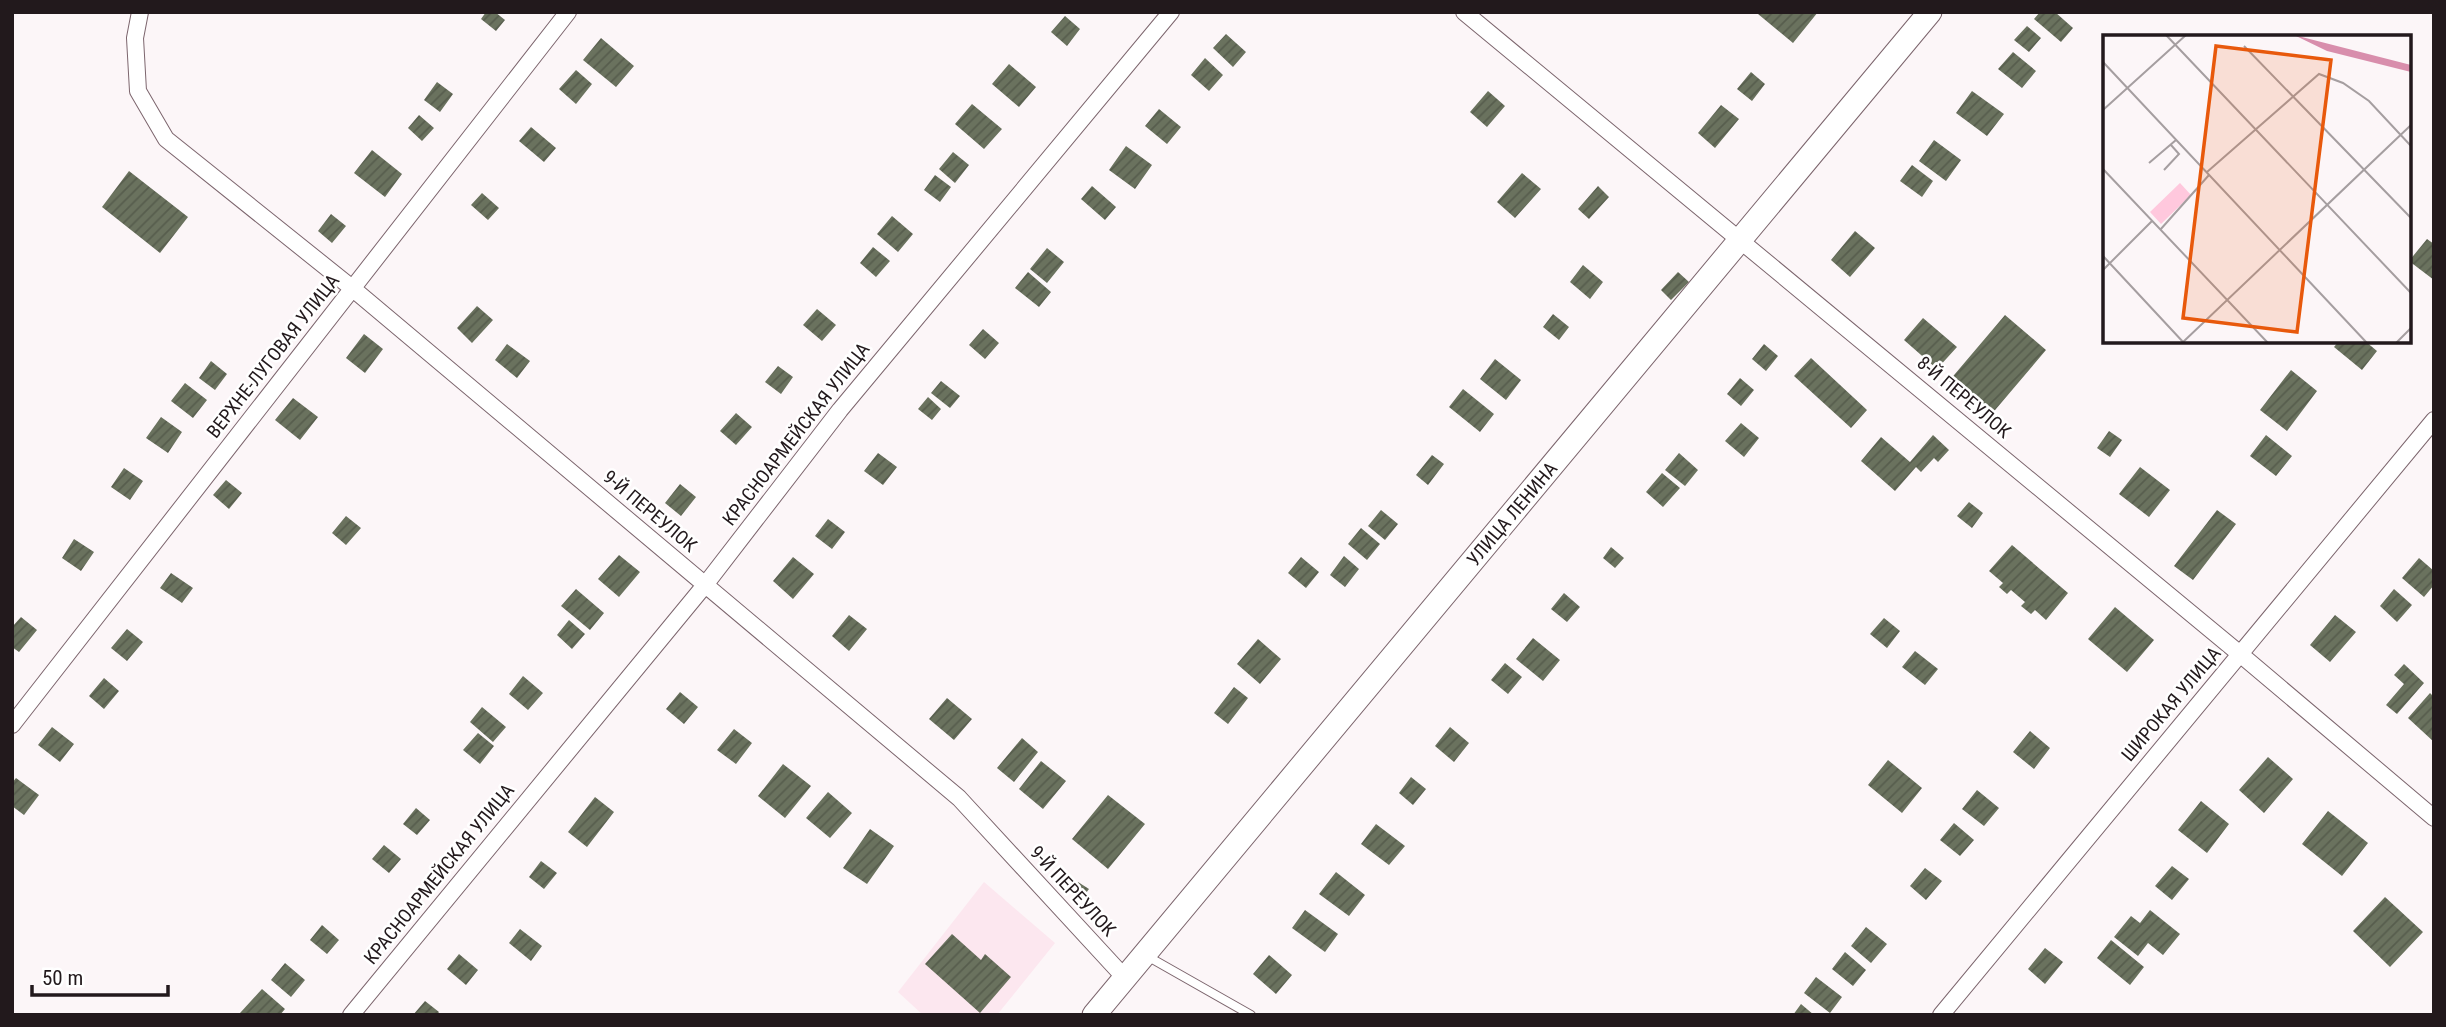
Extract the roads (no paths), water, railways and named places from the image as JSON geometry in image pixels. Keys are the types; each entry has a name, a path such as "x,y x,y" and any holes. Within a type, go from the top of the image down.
{"street":[{"name":"9-Й ПЕРЕУЛОК","path":"140,12 135,38 138,91 166,139 352,288 959,798 1125,978"},
{"name":"ВЕРХНЕ-ЛУГОВАЯ УЛИЦА","path":"12,725 568,12"},
{"name":"КРАСНОАРМЕЙСКАЯ УЛИЦА","path":"351,1015 705,585 840,410 1171,12"},
{"name":"8-Й ПЕРЕУЛОК","path":"1464,12 2240,654 2434,818"},
{"name":"УЛИЦА ЛЕНИНА","path":"1094,1015 1930,12"},
{"name":"ШИРОКАЯ УЛИЦА","path":"1941,1015 2434,420"}],"lane":[{"path":"1145,955 1251,1015"}]}
